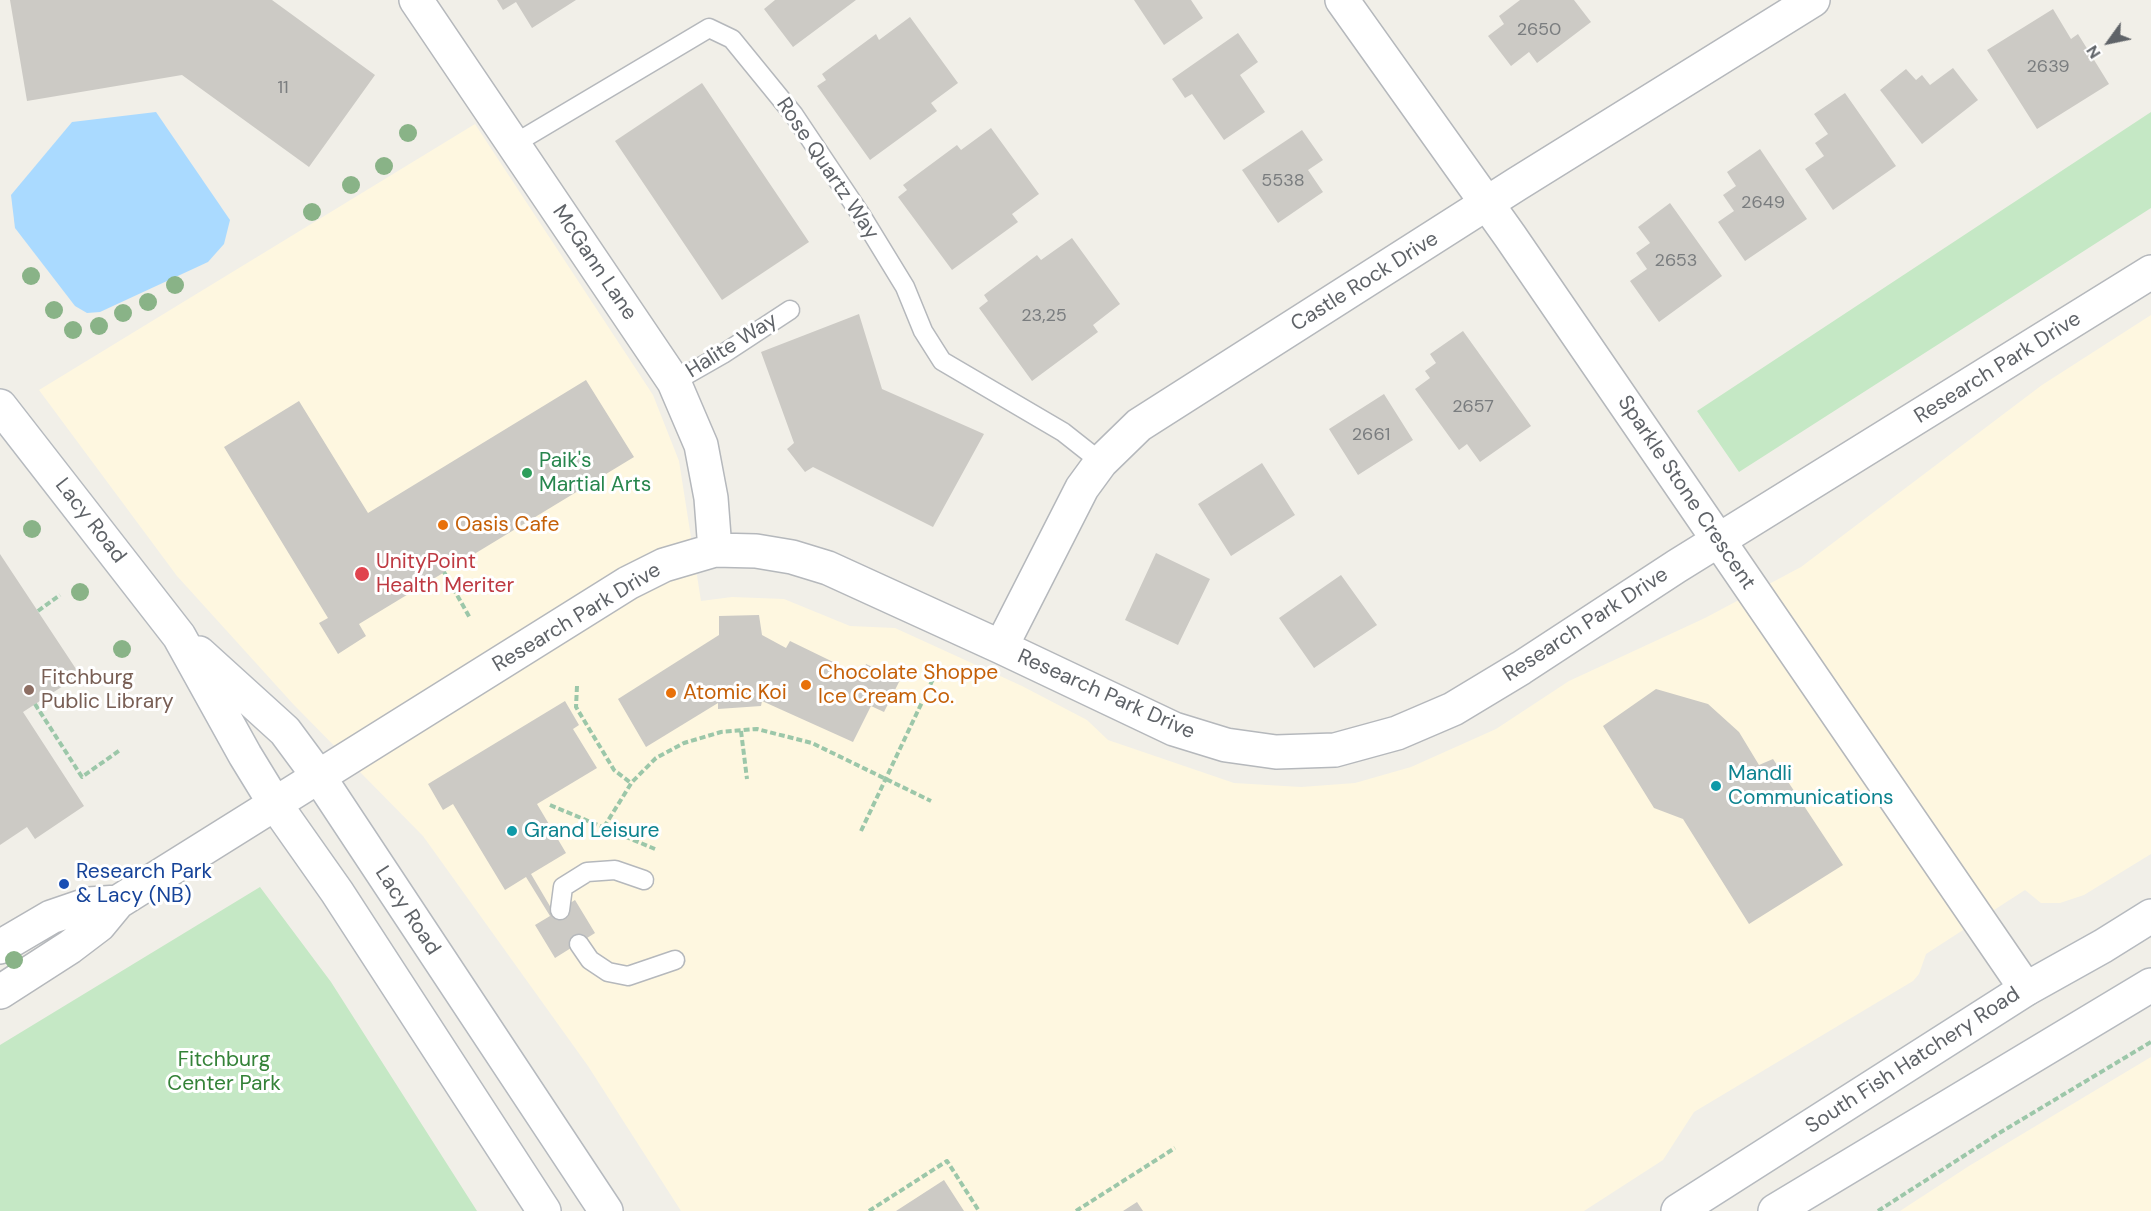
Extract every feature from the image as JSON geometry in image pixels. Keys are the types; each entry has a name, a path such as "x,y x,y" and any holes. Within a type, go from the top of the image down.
{"street":[{"name":"McGann Lane","path":"416,0 674,382 701,445 711,498 715,550"},
{"name":"Sparkle Stone Crescent","path":"1342,0 1373,47 1488,204 2026,989"},
{"name":"Castle Rock Drive","path":"1001,647 1082,488 1101,462 1139,425 1813,0"},
{"name":"Research Park Drive","path":"0,992 70,947 99,925 117,902 627,583 664,565 715,550 756,551 792,557 828,568 1174,729 1226,745 1275,752 1335,750 1397,733 1453,709 1521,668 1719,540 2151,272"},
{"name":"Lacy Road","path":"2,411 179,636 275,804 337,892 544,1211"},
{"name":"Lacy Road","path":"179,636 285,731 319,777 606,1211"},
{"name":"Research Park Drive","path":"0,947 51,917 89,904 117,902"},
{"name":"South Fish Hatchery Road","path":"1678,1211 2026,989 2151,916"},
{"path":"1775,1211 2151,986"}],"lane":[{"name":"Rose Quartz Way","path":"514,144 709,28 732,39 794,115 861,215 905,287 923,331 942,361 1063,432 1101,462"},
{"name":"Halite Way","path":"674,382 723,354 790,310"},
{"path":"560,910 563,887 587,872 615,870 644,880"},
{"path":"579,944 590,960 608,972 628,976 675,960"}],"path":[{"path":"444,572 470,618"},
{"path":"38,611 60,595"},
{"path":"861,831 933,679"},
{"path":"577,686 576,707 614,770 631,783"},
{"path":"35,704 82,777 120,750"},
{"path":"604,827 631,783 656,758 684,743 721,732 758,729 812,742 931,801"},
{"path":"741,731 747,779"},
{"path":"550,806 655,849"},
{"path":"1878,1211 2001,1132 2151,1042"},
{"path":"1076,1211 1175,1148"},
{"path":"869,1211 947,1161 979,1211"}],"shaded area":[{"path":"475,124 653,395 679,461 701,601 732,597 784,599 850,626 895,628 1022,686 1087,720 1108,740 1234,783 1301,787 1355,783 1411,767 1496,729 1569,681 1705,618 1801,567 2042,385 2151,315 2151,854 2084,895 2060,903 2041,903 2025,890 1926,954 1919,974 1913,981 1694,1112 1663,1160 1584,1211 681,1211 588,1066 423,836 294,705 177,576 39,390"},
{"path":"2151,1057 2151,1211 1900,1211 1969,1166"}],"green space":[{"path":"2151,112 2151,208 1739,472 1697,411"},
{"name":"Fitchburg Center Park","path":"260,887 331,982 477,1211 0,1211 0,1045"}],"water":[{"path":"156,112 230,220 224,244 208,262 100,312 87,313 75,306 15,228 11,195 72,122"}],"building":[{"path":"10,0 272,0 375,75 309,167 182,75 27,101"},
{"path":"497,0 576,0 532,28 516,2 503,10"},
{"path":"775,0 856,0 793,47 764,9"},
{"path":"1134,0 1191,0 1203,18 1164,45"},
{"path":"1520,0 1574,0 1591,22 1537,63 1529,52 1511,66 1488,36 1504,24 1499,16"},
{"path":"2053,9 2071,39 2078,34 2109,84 2037,129 1987,50"},
{"path":"910,17 958,83 931,103 937,111 870,160 817,86 826,80 822,74 876,34 879,40"},
{"path":"1238,33 1258,62 1240,75 1265,112 1224,140 1192,94 1185,98 1172,79"},
{"path":"1953,68 1978,100 1922,144 1880,90 1906,69 1916,80 1922,75 1930,85"},
{"path":"702,83 809,242 722,300 615,141"},
{"path":"1845,93 1896,166 1833,210 1805,169 1824,156 1815,143 1828,134 1814,114"},
{"path":"991,128 1039,194 1012,214 1018,222 952,270 898,197 907,190 903,185 957,145 961,150"},
{"path":"1302,130 1323,160 1308,170 1323,192 1278,223 1242,170"},
{"path":"1760,149 1807,219 1745,261 1718,222 1734,211 1723,195 1736,186 1727,172"},
{"path":"1670,203 1722,276 1659,322 1630,281 1647,269 1636,253 1650,243 1638,227"},
{"path":"1072,238 1120,304 1093,325 1098,332 1032,381 979,308 988,301 984,295 1037,255 1041,260"},
{"path":"859,314 882,389 984,434 933,527 813,467 805,472 787,449 794,443 761,352"},
{"path":"1463,331 1531,426 1480,462 1467,444 1459,450 1415,389 1430,378 1425,371 1436,363 1430,354"},
{"path":"586,380 634,457 359,624 366,636 338,654 319,623 328,618 224,447 299,401 368,513"},
{"path":"1384,394 1413,440 1358,475 1329,429"},
{"path":"1262,463 1295,515 1231,556 1198,504"},
{"path":"1156,553 1210,579 1178,645 1125,620"},
{"name":"Fitchburg Public Library","path":"0,554 80,675 23,712 84,806 35,839 27,827 0,845"},
{"path":"1341,575 1377,625 1314,668 1279,618"},
{"path":"759,615 762,635 786,648 790,641 862,676 866,664 900,680 884,712 871,706 853,742 762,701 761,706 718,709 718,703 646,747 618,699 719,635 719,616"},
{"name":"Mandli Communications","path":"1656,689 1708,704 1739,732 1759,765 1773,759 1843,865 1749,924 1683,819 1654,808 1603,726"},
{"name":"Grand Leisure","path":"565,701 579,725 573,729 597,768 537,804 566,853 531,874 554,913 575,900 595,933 555,958 535,925 550,916 526,877 505,890 453,804 443,810 428,784"},
{"path":"944,1180 964,1211 896,1211"},
{"path":"1137,1202 1143,1211 1123,1211"}],"place":[{"name":"Paik's Martial Arts","path":"527,473"},
{"name":"Oasis Cafe","path":"443,525"},
{"name":"UnityPoint Health Meriter","path":"362,574"},
{"name":"Chocolate Shoppe Ice Cream Co.","path":"806,685"},
{"name":"Fitchburg Public Library","path":"29,690"},
{"name":"Atomic Koi","path":"671,693"},
{"name":"Mandli Communications","path":"1716,786"},
{"name":"Grand Leisure","path":"512,831"},
{"name":"Research Park & Lacy (NB)","path":"64,884"}]}
